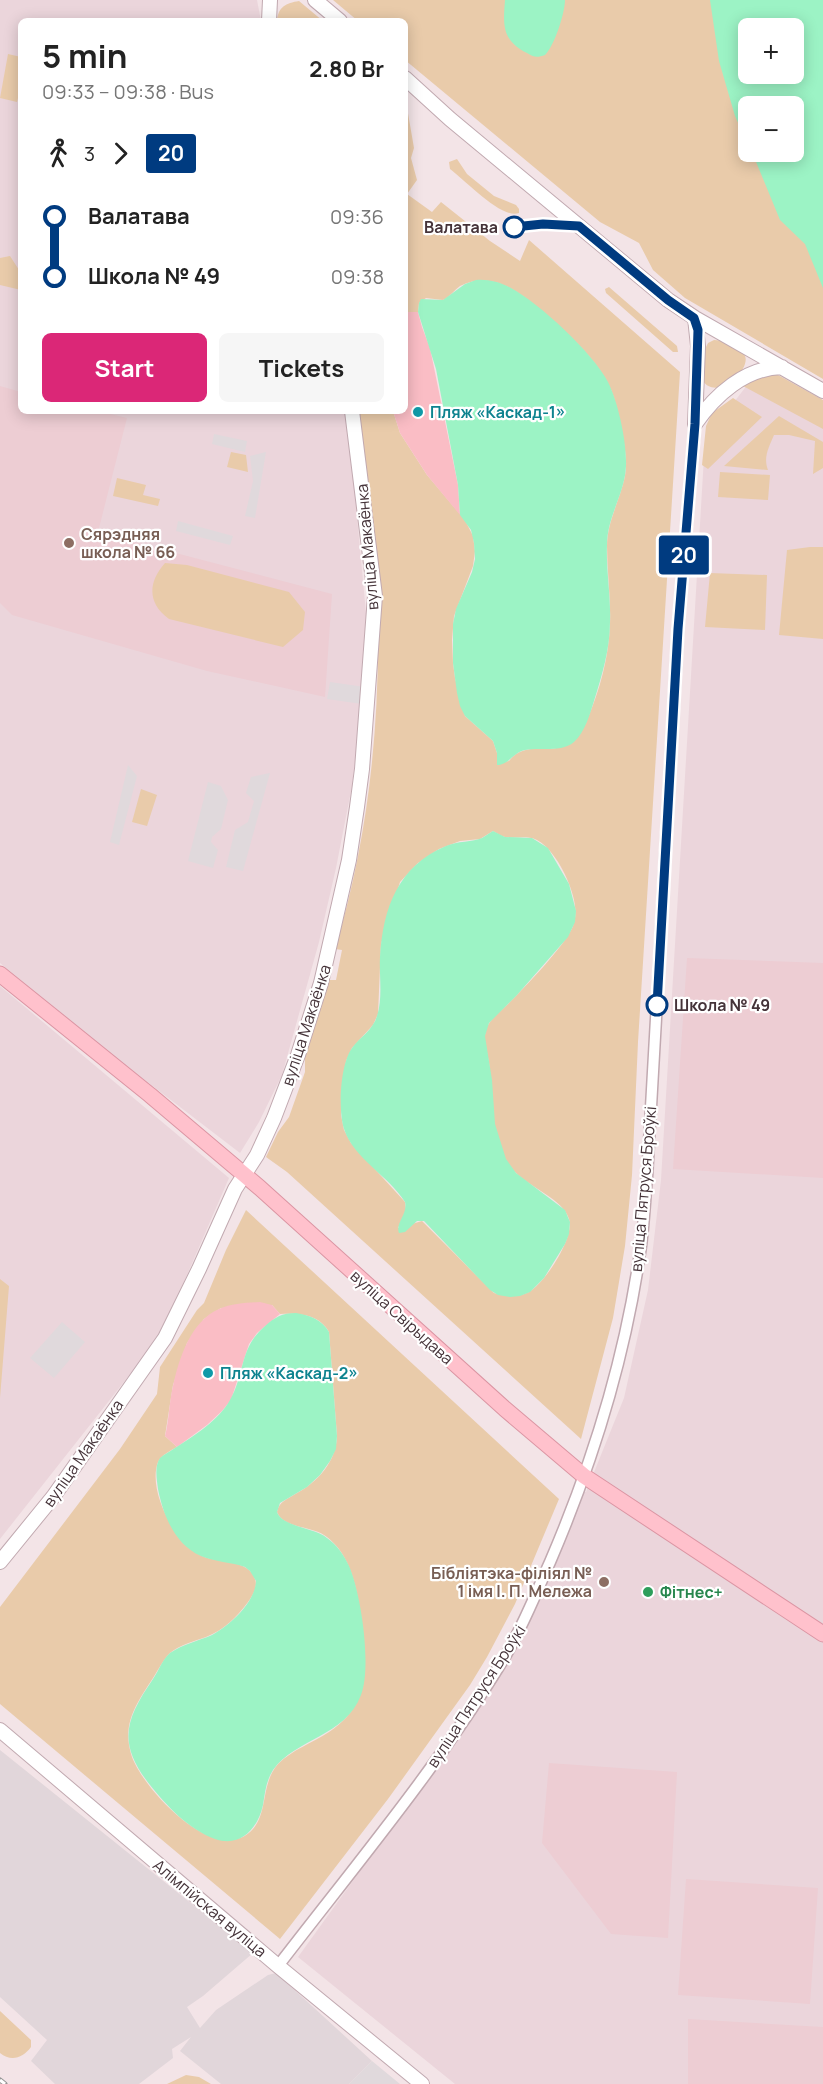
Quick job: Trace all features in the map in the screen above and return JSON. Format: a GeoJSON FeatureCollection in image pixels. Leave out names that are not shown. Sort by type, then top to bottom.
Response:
{"type":"FeatureCollection","features":[{"type":"Feature","properties":{"kind":"main road","name":"вуліца Свірыдава"},"geometry":{"type":"LineString","coordinates":[[0,974],[150,1095],[243,1174],[505,1409],[584,1476],[823,1634]]}},
{"type":"Feature","properties":{"kind":"street"},"geometry":{"type":"LineString","coordinates":[[269,18],[270,0]]}},
{"type":"Feature","properties":{"kind":"street"},"geometry":{"type":"LineString","coordinates":[[315,0],[336,18]]}},
{"type":"Feature","properties":{"kind":"street"},"geometry":{"type":"LineString","coordinates":[[408,81],[450,119],[668,300],[694,318],[823,391]]}},
{"type":"Feature","properties":{"kind":"street"},"geometry":{"type":"LineString","coordinates":[[694,318],[698,330],[695,424]]}},
{"type":"Feature","properties":{"kind":"street"},"geometry":{"type":"LineString","coordinates":[[698,346],[703,337],[721,332]]}},
{"type":"Feature","properties":{"kind":"street"},"geometry":{"type":"LineString","coordinates":[[741,380],[750,362],[746,346]]}},
{"type":"Feature","properties":{"kind":"street"},"geometry":{"type":"LineString","coordinates":[[695,424],[711,401],[741,380],[769,367],[782,367]]}},
{"type":"Feature","properties":{"kind":"street"},"geometry":{"type":"LineString","coordinates":[[696,379],[699,386],[705,390],[714,393],[723,392]]}},
{"type":"Feature","properties":{"kind":"street","name":"вуліца Макаёнка"},"geometry":{"type":"LineString","coordinates":[[0,1562],[53,1497],[165,1338],[243,1174],[257,1155],[274,1119],[318,994],[347,871],[357,807],[362,770],[375,596],[352,414]]}},
{"type":"Feature","properties":{"kind":"street","name":"вуліца Пятруся Броўкі"},"geometry":{"type":"LineString","coordinates":[[278,1966],[418,1785],[503,1659],[522,1625],[576,1502],[603,1418],[629,1313],[641,1245],[649,1145],[678,629],[695,424]]}},
{"type":"Feature","properties":{"kind":"street","name":"Алімпійская вуліца"},"geometry":{"type":"LineString","coordinates":[[0,1730],[278,1966],[422,2084]]}},
{"type":"Feature","properties":{"kind":"shaded area"},"geometry":{"type":"Polygon","coordinates":[[[0,0],[257,0],[260,18],[18,18],[18,414],[346,414],[349,431],[366,613],[359,727],[352,786],[319,942],[282,1075],[259,1122],[240,1153],[120,1061],[0,963],[0,0]]]}},
{"type":"Feature","properties":{"kind":"shaded area"},"geometry":{"type":"Polygon","coordinates":[[[333,0],[823,0],[823,379],[685,298],[653,270],[639,243],[600,222],[408,62],[408,18],[354,18],[333,0]]]}},
{"type":"Feature","properties":{"kind":"shaded area"},"geometry":{"type":"Polygon","coordinates":[[[505,0],[565,0],[558,29],[545,55],[537,57],[531,55],[513,43],[504,25],[505,0]]]}},
{"type":"Feature","properties":{"kind":"shaded area"},"geometry":{"type":"Polygon","coordinates":[[[710,0],[823,0],[823,288],[805,244],[780,220],[756,162],[804,162],[804,96],[738,96],[738,123],[719,61],[710,0]]]}},
{"type":"Feature","properties":{"kind":"shaded area"},"geometry":{"type":"Polygon","coordinates":[[[299,1],[319,18],[278,18],[283,6],[299,1]]]}},
{"type":"Feature","properties":{"kind":"shaded area"},"geometry":{"type":"Polygon","coordinates":[[[8,54],[18,56],[17,102],[0,98],[8,54]]]}},
{"type":"Feature","properties":{"kind":"shaded area"},"geometry":{"type":"Polygon","coordinates":[[[408,113],[414,148],[411,158],[417,180],[408,193],[408,113]]]}},
{"type":"Feature","properties":{"kind":"shaded area"},"geometry":{"type":"Polygon","coordinates":[[[457,159],[467,174],[494,196],[516,205],[519,213],[512,214],[503,211],[450,169],[449,162],[457,159]]]}},
{"type":"Feature","properties":{"kind":"shaded area"},"geometry":{"type":"Polygon","coordinates":[[[408,195],[432,212],[441,202],[490,241],[520,261],[529,240],[680,372],[638,1042],[632,1175],[625,1246],[613,1318],[581,1439],[287,1172],[266,1157],[278,1132],[289,1117],[305,1072],[305,1050],[329,980],[336,980],[342,950],[335,949],[352,884],[365,817],[373,750],[378,613],[367,477],[356,414],[394,414],[400,433],[427,475],[465,520],[473,536],[475,551],[473,566],[454,616],[453,663],[465,716],[493,741],[497,763],[509,761],[518,753],[527,750],[558,748],[569,744],[578,735],[596,697],[608,648],[610,614],[608,537],[611,520],[623,485],[626,464],[617,409],[606,380],[587,354],[564,331],[519,293],[508,287],[485,281],[473,282],[460,286],[443,300],[426,298],[419,303],[418,312],[408,312],[408,195]],[[493,831],[480,839],[460,841],[439,849],[418,863],[400,882],[381,944],[378,1014],[373,1025],[352,1048],[346,1061],[341,1115],[344,1130],[351,1143],[405,1202],[406,1210],[398,1228],[422,1221],[494,1293],[517,1295],[526,1294],[543,1279],[563,1248],[570,1227],[566,1212],[560,1205],[521,1178],[506,1161],[500,1148],[494,1120],[485,1043],[486,1031],[493,1018],[534,977],[564,941],[574,923],[575,907],[567,879],[558,862],[546,847],[537,840],[525,837],[505,837],[493,831]]]}},
{"type":"Feature","properties":{"kind":"shaded area"},"geometry":{"type":"Polygon","coordinates":[[[10,256],[18,268],[18,289],[0,285],[0,258],[10,256]]]}},
{"type":"Feature","properties":{"kind":"shaded area"},"geometry":{"type":"Polygon","coordinates":[[[476,280],[498,283],[523,295],[564,330],[590,357],[601,370],[612,390],[621,422],[626,456],[623,486],[608,535],[609,642],[603,672],[587,723],[578,738],[569,745],[557,749],[525,750],[499,765],[497,765],[497,753],[493,741],[465,716],[457,693],[453,663],[453,624],[456,609],[472,572],[475,559],[474,543],[471,530],[460,515],[458,485],[436,369],[418,312],[421,299],[443,300],[465,284],[476,280]]]}},
{"type":"Feature","properties":{"kind":"shaded area"},"geometry":{"type":"Polygon","coordinates":[[[609,287],[677,346],[678,352],[673,352],[606,293],[605,289],[609,287]]]}},
{"type":"Feature","properties":{"kind":"shaded area"},"geometry":{"type":"Polygon","coordinates":[[[714,340],[740,351],[746,360],[744,367],[732,381],[717,388],[703,381],[704,351],[708,343],[714,340]]]}},
{"type":"Feature","properties":{"kind":"shaded area"},"geometry":{"type":"Polygon","coordinates":[[[768,373],[778,375],[823,400],[823,429],[743,386],[758,375],[768,373]]]}},
{"type":"Feature","properties":{"kind":"shaded area"},"geometry":{"type":"Polygon","coordinates":[[[751,380],[823,401],[823,2084],[455,2084],[298,1957],[456,1738],[571,1527],[583,1491],[586,1492],[624,1398],[648,1290],[661,1180],[705,440],[751,380]]]}},
{"type":"Feature","properties":{"kind":"shaded area","name":"Сярэдняя школа № 66"},"geometry":{"type":"Polygon","coordinates":[[[0,386],[18,391],[18,414],[110,414],[127,418],[99,528],[103,534],[332,594],[325,697],[207,671],[12,615],[0,603],[0,386]]]}},
{"type":"Feature","properties":{"kind":"shaded area"},"geometry":{"type":"Polygon","coordinates":[[[733,398],[762,417],[708,469],[702,465],[706,426],[712,413],[733,398]]]}},
{"type":"Feature","properties":{"kind":"shaded area"},"geometry":{"type":"Polygon","coordinates":[[[779,416],[823,442],[823,468],[813,474],[815,441],[789,435],[774,435],[766,456],[768,470],[724,466],[779,416]]]}},
{"type":"Feature","properties":{"kind":"shaded area"},"geometry":{"type":"Polygon","coordinates":[[[214,434],[247,441],[245,452],[212,444],[214,434]]]}},
{"type":"Feature","properties":{"kind":"shaded area"},"geometry":{"type":"Polygon","coordinates":[[[231,452],[246,455],[248,472],[227,467],[231,452]]]}},
{"type":"Feature","properties":{"kind":"shaded area"},"geometry":{"type":"Polygon","coordinates":[[[266,452],[255,518],[245,516],[253,481],[250,456],[266,452]]]}},
{"type":"Feature","properties":{"kind":"shaded area"},"geometry":{"type":"Polygon","coordinates":[[[720,472],[770,475],[768,500],[718,497],[720,472]]]}},
{"type":"Feature","properties":{"kind":"shaded area"},"geometry":{"type":"Polygon","coordinates":[[[117,478],[146,485],[143,495],[160,499],[158,506],[113,496],[117,478]]]}},
{"type":"Feature","properties":{"kind":"shaded area"},"geometry":{"type":"Polygon","coordinates":[[[178,521],[233,536],[230,545],[176,531],[178,521]]]}},
{"type":"Feature","properties":{"kind":"shaded area"},"geometry":{"type":"Polygon","coordinates":[[[823,547],[823,639],[779,635],[787,550],[823,547]]]}},
{"type":"Feature","properties":{"kind":"shaded area"},"geometry":{"type":"Polygon","coordinates":[[[165,563],[187,565],[289,592],[305,612],[303,630],[283,647],[169,619],[157,606],[152,592],[155,578],[165,563]]]}},
{"type":"Feature","properties":{"kind":"shaded area"},"geometry":{"type":"Polygon","coordinates":[[[710,573],[767,575],[765,630],[705,627],[710,573]]]}},
{"type":"Feature","properties":{"kind":"shaded area"},"geometry":{"type":"Polygon","coordinates":[[[330,682],[365,687],[362,704],[327,699],[330,682]]]}},
{"type":"Feature","properties":{"kind":"shaded area"},"geometry":{"type":"Polygon","coordinates":[[[128,765],[137,776],[119,845],[110,842],[128,765]]]}},
{"type":"Feature","properties":{"kind":"shaded area"},"geometry":{"type":"Polygon","coordinates":[[[270,773],[243,871],[226,867],[235,830],[248,822],[254,801],[246,793],[251,777],[270,773]]]}},
{"type":"Feature","properties":{"kind":"shaded area"},"geometry":{"type":"Polygon","coordinates":[[[208,782],[221,786],[228,800],[221,829],[212,837],[211,842],[218,850],[213,868],[188,861],[208,782]]]}},
{"type":"Feature","properties":{"kind":"shaded area"},"geometry":{"type":"Polygon","coordinates":[[[141,789],[157,795],[147,826],[132,822],[141,789]]]}},
{"type":"Feature","properties":{"kind":"shaded area"},"geometry":{"type":"Polygon","coordinates":[[[493,831],[505,837],[532,838],[548,848],[569,884],[576,911],[575,922],[568,937],[489,1023],[485,1036],[492,1080],[495,1124],[506,1159],[516,1173],[565,1210],[570,1222],[565,1244],[544,1278],[530,1292],[510,1297],[498,1295],[490,1290],[424,1221],[417,1221],[405,1232],[399,1233],[405,1202],[349,1140],[344,1129],[341,1111],[341,1088],[348,1056],[355,1044],[373,1025],[379,1009],[382,939],[385,922],[396,891],[416,865],[430,855],[450,844],[482,838],[493,831]]]}},
{"type":"Feature","properties":{"kind":"shaded area"},"geometry":{"type":"Polygon","coordinates":[[[687,958],[823,963],[823,1178],[673,1169],[687,958]]]}},
{"type":"Feature","properties":{"kind":"shaded area"},"geometry":{"type":"Polygon","coordinates":[[[0,986],[229,1178],[161,1335],[0,1539],[0,986]]]}},
{"type":"Feature","properties":{"kind":"shaded area"},"geometry":{"type":"Polygon","coordinates":[[[246,1210],[559,1499],[515,1604],[470,1685],[388,1799],[280,1939],[0,1704],[0,1607],[120,1449],[157,1394],[160,1367],[197,1310],[204,1303],[246,1210]],[[272,1305],[221,1308],[204,1319],[187,1343],[173,1385],[165,1436],[177,1447],[159,1460],[156,1474],[160,1501],[166,1515],[174,1529],[192,1550],[208,1558],[246,1568],[252,1573],[256,1582],[255,1591],[250,1599],[230,1622],[219,1631],[178,1648],[167,1656],[136,1706],[129,1725],[128,1735],[132,1757],[151,1788],[184,1820],[202,1832],[221,1839],[238,1839],[253,1829],[261,1814],[269,1780],[278,1764],[342,1722],[352,1711],[358,1699],[364,1674],[364,1646],[358,1596],[348,1564],[336,1545],[324,1535],[291,1524],[280,1517],[277,1512],[282,1503],[312,1483],[325,1469],[333,1454],[337,1436],[329,1332],[320,1321],[314,1318],[280,1314],[272,1305]]]}},
{"type":"Feature","properties":{"kind":"shaded area"},"geometry":{"type":"Polygon","coordinates":[[[0,1279],[9,1286],[0,1398],[0,1279]]]}},
{"type":"Feature","properties":{"kind":"shaded area"},"geometry":{"type":"Polygon","coordinates":[[[296,1313],[315,1319],[329,1332],[336,1449],[320,1475],[307,1487],[280,1503],[277,1512],[285,1521],[327,1538],[337,1547],[347,1562],[357,1594],[364,1630],[364,1683],[354,1709],[344,1720],[294,1751],[273,1770],[267,1783],[261,1813],[247,1834],[233,1841],[224,1841],[205,1835],[187,1823],[150,1785],[133,1756],[129,1744],[129,1732],[136,1707],[167,1656],[180,1647],[212,1635],[226,1625],[246,1605],[255,1589],[256,1581],[245,1567],[206,1558],[184,1545],[177,1537],[163,1509],[156,1469],[160,1458],[206,1427],[225,1407],[235,1390],[246,1353],[256,1335],[275,1318],[296,1313]]]}},
{"type":"Feature","properties":{"kind":"shaded area"},"geometry":{"type":"Polygon","coordinates":[[[62,1322],[85,1342],[54,1378],[30,1358],[62,1322]]]}},
{"type":"Feature","properties":{"kind":"shaded area"},"geometry":{"type":"Polygon","coordinates":[[[0,1750],[253,1953],[187,2007],[200,2028],[216,2010],[268,1975],[276,1973],[372,2061],[349,2084],[221,2084],[180,2051],[191,2037],[172,2049],[173,2058],[139,2084],[55,2084],[31,2061],[47,2040],[0,1997],[0,1750]]]}},
{"type":"Feature","properties":{"kind":"shaded area"},"geometry":{"type":"Polygon","coordinates":[[[549,1763],[677,1772],[668,1938],[611,1934],[542,1843],[549,1763]]]}},
{"type":"Feature","properties":{"kind":"shaded area"},"geometry":{"type":"Polygon","coordinates":[[[686,1879],[818,1888],[810,2004],[678,1995],[686,1879]]]}},
{"type":"Feature","properties":{"kind":"shaded area"},"geometry":{"type":"Polygon","coordinates":[[[0,2011],[31,2040],[31,2047],[17,2058],[0,2053],[0,2011]]]}},
{"type":"Feature","properties":{"kind":"shaded area"},"geometry":{"type":"Polygon","coordinates":[[[688,2019],[823,2027],[823,2084],[688,2084],[688,2019]]]}},
{"type":"Feature","properties":{"kind":"shaded area"},"geometry":{"type":"Polygon","coordinates":[[[372,2061],[400,2084],[349,2084],[372,2061]]]}},
{"type":"Feature","properties":{"kind":"shaded area"},"geometry":{"type":"Polygon","coordinates":[[[186,2075],[199,2077],[211,2084],[167,2084],[186,2075]]]}},
{"type":"Feature","properties":{"kind":"sand","name":"Пляж «Каскад-1»"},"geometry":{"type":"Polygon","coordinates":[[[408,312],[418,312],[430,348],[458,485],[460,515],[427,475],[400,433],[394,414],[408,414],[408,312]]]}},
{"type":"Feature","properties":{"kind":"sand","name":"Пляж «Каскад-2»"},"geometry":{"type":"Polygon","coordinates":[[[260,1302],[272,1305],[280,1314],[257,1333],[249,1344],[231,1400],[207,1425],[177,1447],[165,1436],[176,1375],[183,1352],[194,1331],[201,1322],[219,1309],[234,1304],[260,1302]]]}},
{"type":"Feature","properties":{"kind":"railway"},"geometry":{"type":"LineString","coordinates":[[0,2080],[5,2084]]}},
{"type":"Feature","properties":{"kind":"bus line","name":"20"},"geometry":{"type":"LineString","coordinates":[[514,227],[543,224],[579,226],[668,300],[694,318],[698,330],[695,424],[678,629],[657,1005]]}},
{"type":"Feature","properties":{"kind":"place","name":"Валатава"},"geometry":{"type":"Point","coordinates":[514,227]}},
{"type":"Feature","properties":{"kind":"place","name":"Пляж «Каскад-1»"},"geometry":{"type":"Point","coordinates":[418,412]}},
{"type":"Feature","properties":{"kind":"place","name":"Сярэдняя школа № 66"},"geometry":{"type":"Point","coordinates":[69,543]}},
{"type":"Feature","properties":{"kind":"place","name":"Школа № 49"},"geometry":{"type":"Point","coordinates":[657,1005]}},
{"type":"Feature","properties":{"kind":"place","name":"Пляж «Каскад-2»"},"geometry":{"type":"Point","coordinates":[208,1373]}},
{"type":"Feature","properties":{"kind":"place","name":"Бібліятэка-філіял № 1 імя І. П. Мележа"},"geometry":{"type":"Point","coordinates":[604,1582]}},
{"type":"Feature","properties":{"kind":"place","name":"Фітнес+"},"geometry":{"type":"Point","coordinates":[648,1592]}}]}
